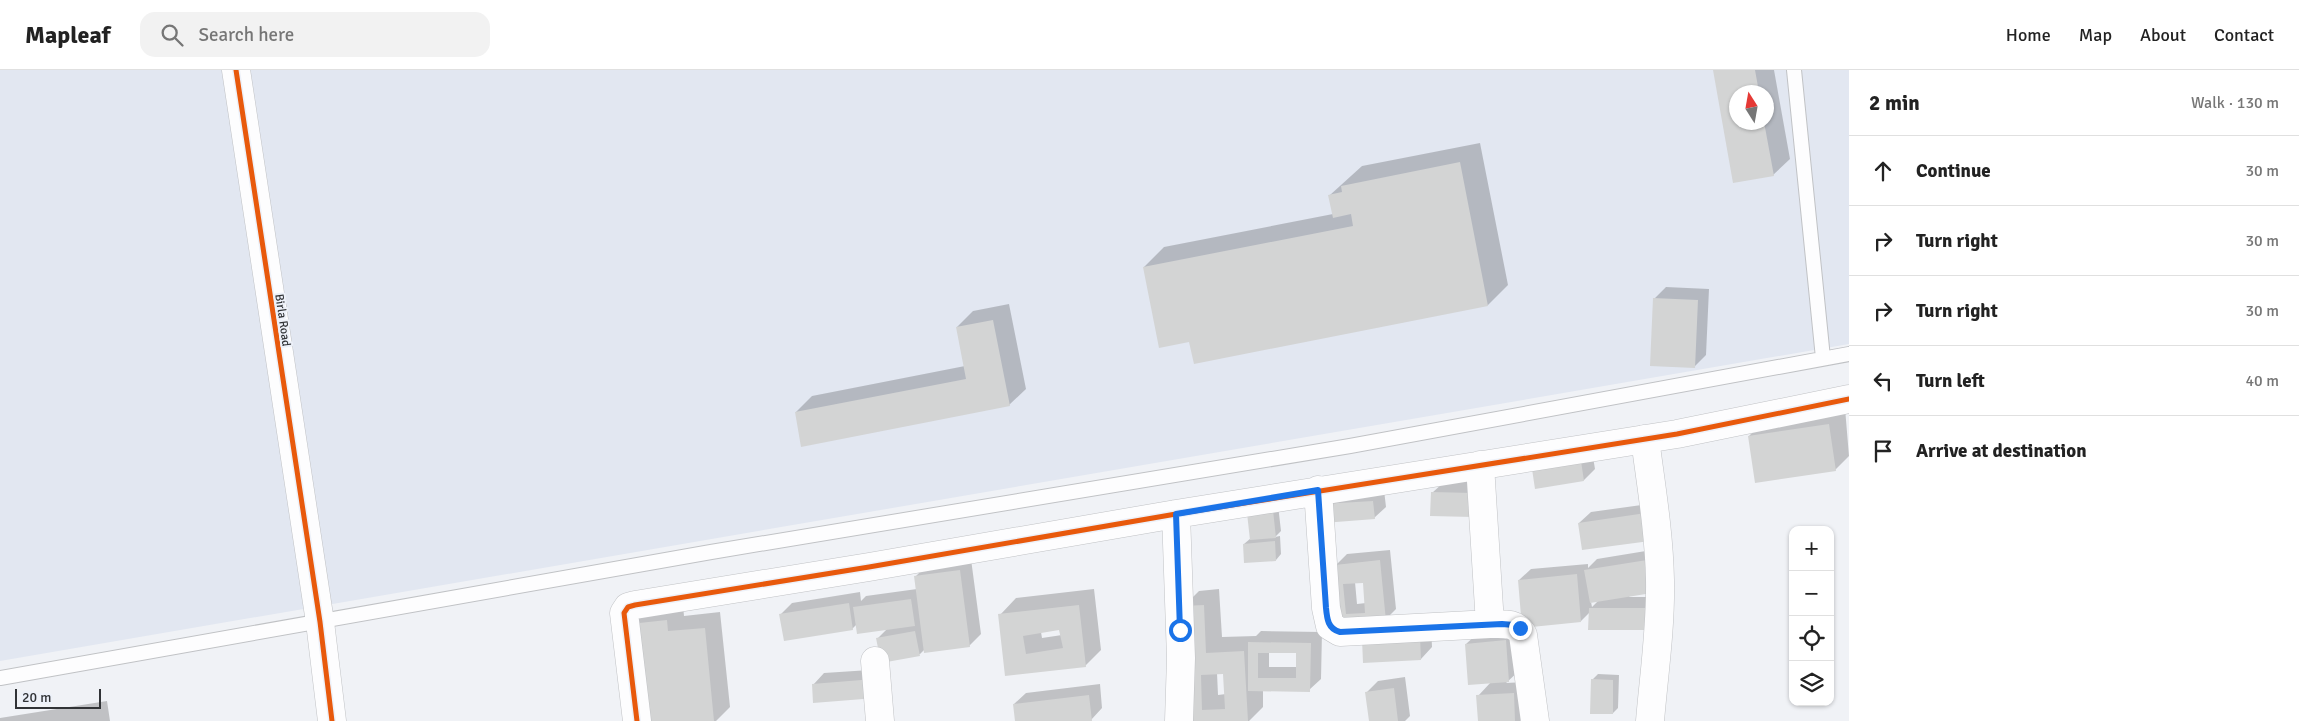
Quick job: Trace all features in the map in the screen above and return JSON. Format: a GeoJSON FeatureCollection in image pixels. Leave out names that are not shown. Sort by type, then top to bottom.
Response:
{"type":"FeatureCollection","features":[{"type":"Feature","properties":{"kind":"street","name":"Birla Road"},"geometry":{"type":"LineString","coordinates":[[236,70],[320,622],[332,721]]}},
{"type":"Feature","properties":{"kind":"street"},"geometry":{"type":"LineString","coordinates":[[637,721],[624,613],[628,607],[1318,490],[1645,438],[1849,400]]}},
{"type":"Feature","properties":{"kind":"street"},"geometry":{"type":"LineString","coordinates":[[1645,438],[1658,546],[1660,580],[1660,610],[1650,721]]}},
{"type":"Feature","properties":{"kind":"street"},"geometry":{"type":"LineString","coordinates":[[1480,465],[1490,624]]}},
{"type":"Feature","properties":{"kind":"street"},"geometry":{"type":"LineString","coordinates":[[1318,490],[1326,608],[1330,626],[1340,632],[1490,624],[1514,625],[1520,628],[1523,635],[1535,721]]}},
{"type":"Feature","properties":{"kind":"street"},"geometry":{"type":"LineString","coordinates":[[1176,514],[1181,658],[1179,721]]}},
{"type":"Feature","properties":{"kind":"street"},"geometry":{"type":"LineString","coordinates":[[875,661],[880,721]]}},
{"type":"Feature","properties":{"kind":"lane"},"geometry":{"type":"LineString","coordinates":[[1794,70],[1823,358]]}},
{"type":"Feature","properties":{"kind":"lane"},"geometry":{"type":"LineString","coordinates":[[0,678],[711,552],[1350,446],[1849,354]]}},
{"type":"Feature","properties":{"kind":"shaded area"},"geometry":{"type":"Polygon","coordinates":[[[0,70],[1849,70],[1849,344],[0,661],[0,70]]]}},
{"type":"Feature","properties":{"kind":"building"},"geometry":{"type":"Polygon","coordinates":[[[1713,70],[1755,70],[1758,85],[1729,85],[1729,130],[1765,130],[1774,176],[1733,183],[1713,70]]]}},
{"type":"Feature","properties":{"kind":"building"},"geometry":{"type":"Polygon","coordinates":[[[1460,162],[1488,306],[1194,364],[1189,342],[1159,348],[1143,267],[1353,226],[1351,214],[1333,218],[1328,195],[1342,192],[1341,186],[1460,162]]]}},
{"type":"Feature","properties":{"kind":"building"},"geometry":{"type":"Polygon","coordinates":[[[1653,298],[1698,300],[1695,368],[1650,366],[1653,298]]]}},
{"type":"Feature","properties":{"kind":"building"},"geometry":{"type":"Polygon","coordinates":[[[993,320],[1010,406],[801,447],[795,412],[966,379],[956,327],[993,320]]]}},
{"type":"Feature","properties":{"kind":"building"},"geometry":{"type":"Polygon","coordinates":[[[1829,424],[1836,471],[1755,483],[1748,436],[1829,424]]]}},
{"type":"Feature","properties":{"kind":"building"},"geometry":{"type":"Polygon","coordinates":[[[1581,461],[1584,481],[1535,489],[1532,469],[1581,461]]]}},
{"type":"Feature","properties":{"kind":"building"},"geometry":{"type":"Polygon","coordinates":[[[1431,492],[1473,493],[1473,517],[1430,516],[1431,492]]]}},
{"type":"Feature","properties":{"kind":"building"},"geometry":{"type":"Polygon","coordinates":[[[1373,501],[1375,519],[1323,523],[1322,504],[1373,501]]]}},
{"type":"Feature","properties":{"kind":"building"},"geometry":{"type":"Polygon","coordinates":[[[1273,510],[1276,538],[1250,540],[1247,513],[1273,510]]]}},
{"type":"Feature","properties":{"kind":"building"},"geometry":{"type":"Polygon","coordinates":[[[1646,513],[1650,541],[1582,550],[1578,523],[1646,513]]]}},
{"type":"Feature","properties":{"kind":"building"},"geometry":{"type":"Polygon","coordinates":[[[1275,541],[1276,561],[1244,563],[1243,544],[1275,541]]]}},
{"type":"Feature","properties":{"kind":"building"},"geometry":{"type":"Polygon","coordinates":[[[1380,560],[1386,621],[1340,626],[1335,565],[1380,560]],[[1363,583],[1343,584],[1346,614],[1365,613],[1363,583]]]}},
{"type":"Feature","properties":{"kind":"building"},"geometry":{"type":"Polygon","coordinates":[[[1647,560],[1652,593],[1590,603],[1584,570],[1647,560]]]}},
{"type":"Feature","properties":{"kind":"building"},"geometry":{"type":"Polygon","coordinates":[[[960,570],[970,647],[924,653],[914,576],[960,570]]]}},
{"type":"Feature","properties":{"kind":"building"},"geometry":{"type":"Polygon","coordinates":[[[1577,574],[1581,622],[1522,628],[1518,580],[1577,574]]]}},
{"type":"Feature","properties":{"kind":"building"},"geometry":{"type":"Polygon","coordinates":[[[911,599],[915,626],[857,634],[853,607],[911,599]]]}},
{"type":"Feature","properties":{"kind":"building"},"geometry":{"type":"Polygon","coordinates":[[[849,603],[853,630],[784,641],[779,614],[849,603]]]}},
{"type":"Feature","properties":{"kind":"building"},"geometry":{"type":"Polygon","coordinates":[[[1079,605],[1086,667],[1005,676],[998,614],[1079,605]],[[1059,630],[1023,636],[1026,654],[1063,648],[1059,630]]]}},
{"type":"Feature","properties":{"kind":"building"},"geometry":{"type":"Polygon","coordinates":[[[1204,605],[1206,653],[1244,651],[1248,721],[1187,721],[1182,606],[1204,605]],[[1223,674],[1201,675],[1202,710],[1225,709],[1223,674]]]}},
{"type":"Feature","properties":{"kind":"building"},"geometry":{"type":"Polygon","coordinates":[[[1589,608],[1655,608],[1655,630],[1588,630],[1589,608]]]}},
{"type":"Feature","properties":{"kind":"building"},"geometry":{"type":"Polygon","coordinates":[[[667,620],[668,631],[705,628],[714,721],[639,721],[630,624],[667,620]]]}},
{"type":"Feature","properties":{"kind":"building"},"geometry":{"type":"Polygon","coordinates":[[[915,631],[920,656],[881,663],[876,638],[915,631]]]}},
{"type":"Feature","properties":{"kind":"building"},"geometry":{"type":"Polygon","coordinates":[[[1420,636],[1421,660],[1363,663],[1362,639],[1420,636]]]}},
{"type":"Feature","properties":{"kind":"building"},"geometry":{"type":"Polygon","coordinates":[[[1506,640],[1509,682],[1468,685],[1465,644],[1506,640]]]}},
{"type":"Feature","properties":{"kind":"building"},"geometry":{"type":"Polygon","coordinates":[[[1248,642],[1311,643],[1310,692],[1248,691],[1248,642]],[[1258,653],[1258,678],[1296,678],[1296,653],[1258,653]]]}},
{"type":"Feature","properties":{"kind":"building"},"geometry":{"type":"Polygon","coordinates":[[[874,679],[876,698],[813,703],[812,684],[874,679]]]}},
{"type":"Feature","properties":{"kind":"building"},"geometry":{"type":"Polygon","coordinates":[[[1591,679],[1613,680],[1613,714],[1590,714],[1591,679]]]}},
{"type":"Feature","properties":{"kind":"building"},"geometry":{"type":"Polygon","coordinates":[[[1394,688],[1398,721],[1369,721],[1365,692],[1394,688]]]}},
{"type":"Feature","properties":{"kind":"building"},"geometry":{"type":"Polygon","coordinates":[[[1514,693],[1515,721],[1478,721],[1476,695],[1514,693]]]}},
{"type":"Feature","properties":{"kind":"building"},"geometry":{"type":"Polygon","coordinates":[[[1089,695],[1092,721],[1015,721],[1013,704],[1089,695]]]}},
{"type":"Feature","properties":{"kind":"cycle path"},"geometry":{"type":"LineString","coordinates":[[236,70],[320,622],[332,721]]}},
{"type":"Feature","properties":{"kind":"cycle path"},"geometry":{"type":"LineString","coordinates":[[637,721],[624,613],[628,607],[635,605],[1176,514],[1677,434],[1849,399]]}},
{"type":"Feature","properties":{"kind":"route"},"geometry":{"type":"LineString","coordinates":[[1180,630],[1176,514],[1318,490],[1327,618],[1334,630],[1340,632],[1502,624],[1514,625],[1520,628]]}}]}
